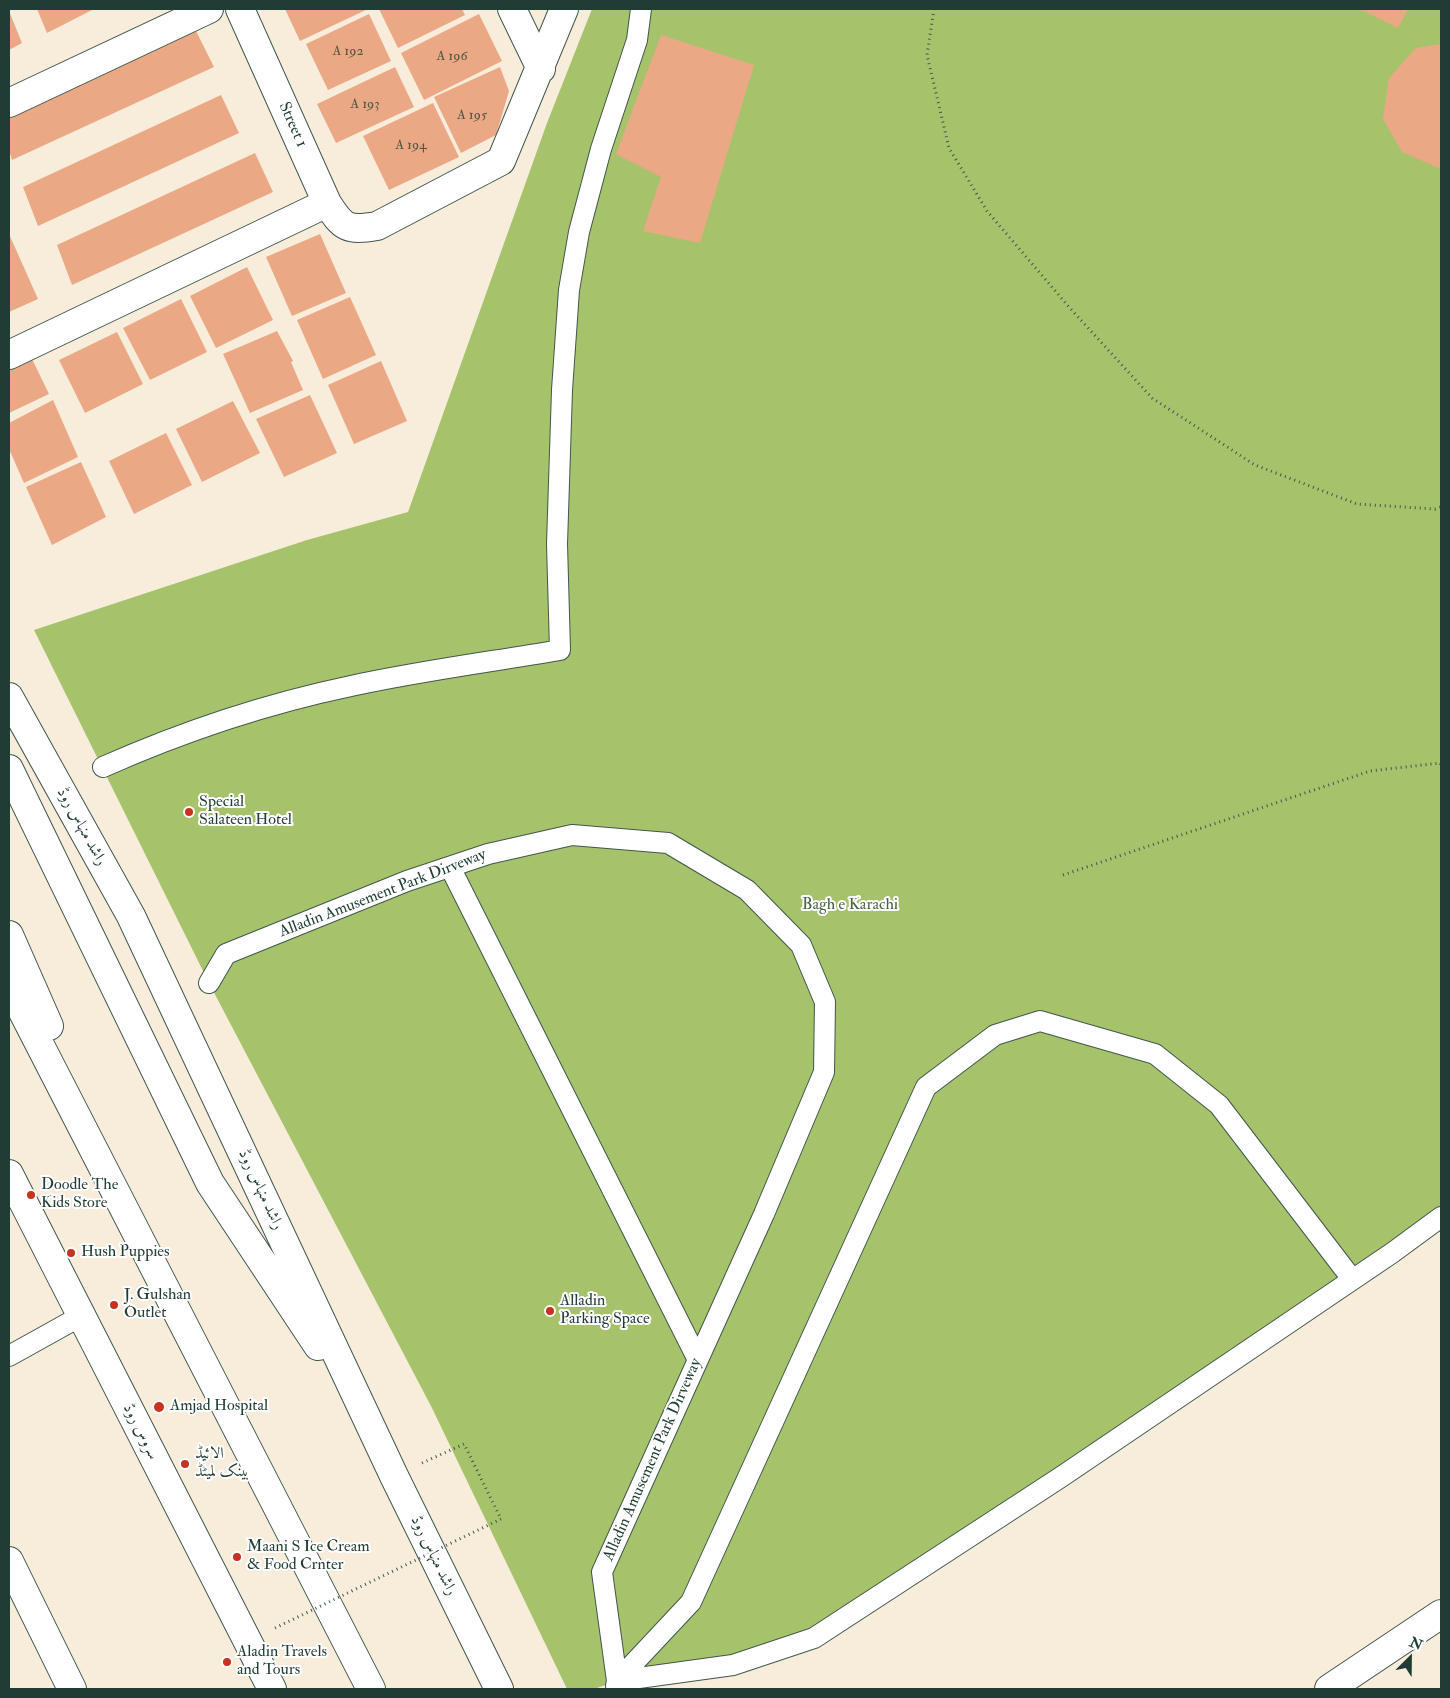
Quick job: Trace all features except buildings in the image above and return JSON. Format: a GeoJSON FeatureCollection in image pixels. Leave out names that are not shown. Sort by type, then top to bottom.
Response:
{"type":"FeatureCollection","features":[{"type":"Feature","properties":{"kind":"main road"},"geometry":{"type":"LineString","coordinates":[[9,103],[209,9]]}},
{"type":"Feature","properties":{"kind":"main road","name":"Street 1"},"geometry":{"type":"LineString","coordinates":[[240,9],[327,203],[339,222],[357,229],[377,226],[502,161],[541,69]]}},
{"type":"Feature","properties":{"kind":"main road"},"geometry":{"type":"LineString","coordinates":[[512,9],[541,69]]}},
{"type":"Feature","properties":{"kind":"main road"},"geometry":{"type":"LineString","coordinates":[[541,69],[564,9]]}},
{"type":"Feature","properties":{"kind":"main road"},"geometry":{"type":"LineString","coordinates":[[9,356],[327,203]]}},
{"type":"Feature","properties":{"kind":"main road","name":"راشد منہاس روڈ"},"geometry":{"type":"LineString","coordinates":[[9,697],[131,916],[394,1476],[499,1689]]}},
{"type":"Feature","properties":{"kind":"main road"},"geometry":{"type":"LineString","coordinates":[[9,769],[210,1183],[372,1426]]}},
{"type":"Feature","properties":{"kind":"main road"},"geometry":{"type":"LineString","coordinates":[[9,935],[166,1293]]}},
{"type":"Feature","properties":{"kind":"main road"},"geometry":{"type":"LineString","coordinates":[[9,985],[371,1689]]}},
{"type":"Feature","properties":{"kind":"main road","name":"سروس روڈ"},"geometry":{"type":"LineString","coordinates":[[9,1174],[272,1689]]}},
{"type":"Feature","properties":{"kind":"main road"},"geometry":{"type":"LineString","coordinates":[[9,1561],[72,1689]]}},
{"type":"Feature","properties":{"kind":"main road"},"geometry":{"type":"LineString","coordinates":[[1329,1689],[1441,1614]]}},
{"type":"Feature","properties":{"kind":"lane"},"geometry":{"type":"LineString","coordinates":[[103,767],[160,742],[254,710],[351,686],[560,650],[556,544],[562,390],[569,290],[579,232],[601,150],[637,40],[641,9]]}},
{"type":"Feature","properties":{"kind":"lane","name":"Alladin Amusement Park Dirveway"},"geometry":{"type":"LineString","coordinates":[[209,983],[226,954],[407,882],[450,867],[488,854],[572,835],[668,843],[747,890],[801,945],[825,1002],[824,1072],[764,1214],[602,1572],[616,1685]]}},
{"type":"Feature","properties":{"kind":"lane"},"geometry":{"type":"LineString","coordinates":[[450,867],[698,1360]]}},
{"type":"Feature","properties":{"kind":"lane"},"geometry":{"type":"LineString","coordinates":[[616,1685],[691,1602],[926,1087],[995,1035],[1040,1021],[1155,1054],[1219,1105],[1352,1279]]}},
{"type":"Feature","properties":{"kind":"lane"},"geometry":{"type":"LineString","coordinates":[[616,1685],[732,1665],[814,1638],[1061,1477],[1441,1217]]}},
{"type":"Feature","properties":{"kind":"lane"},"geometry":{"type":"LineString","coordinates":[[9,1356],[81,1316]]}},
{"type":"Feature","properties":{"kind":"path"},"geometry":{"type":"LineString","coordinates":[[934,9],[927,55],[948,148],[987,212],[1069,307],[1152,398],[1255,465],[1357,504],[1435,509],[1441,507]]}},
{"type":"Feature","properties":{"kind":"path"},"geometry":{"type":"LineString","coordinates":[[1063,875],[1370,771],[1440,763],[1441,765]]}},
{"type":"Feature","properties":{"kind":"path"},"geometry":{"type":"LineString","coordinates":[[275,1628],[501,1519],[464,1444],[394,1476]]}},
{"type":"Feature","properties":{"kind":"green space","name":"Bagh e Karachi"},"geometry":{"type":"Polygon","coordinates":[[[592,9],[1441,9],[1441,1217],[814,1638],[617,1681],[594,1689],[567,1689],[432,1408],[209,983],[34,630],[307,540],[408,512],[547,123],[592,9]]]}},
{"type":"Feature","properties":{"kind":"place","name":"Special Salateen Hotel"},"geometry":{"type":"Point","coordinates":[189,812]}},
{"type":"Feature","properties":{"kind":"place","name":"Doodle The Kids Store"},"geometry":{"type":"Point","coordinates":[31,1195]}},
{"type":"Feature","properties":{"kind":"place","name":"Hush Puppies"},"geometry":{"type":"Point","coordinates":[71,1253]}},
{"type":"Feature","properties":{"kind":"place","name":"J. Gulshan Outlet"},"geometry":{"type":"Point","coordinates":[114,1305]}},
{"type":"Feature","properties":{"kind":"place","name":"Alladin Parking Space"},"geometry":{"type":"Point","coordinates":[550,1311]}},
{"type":"Feature","properties":{"kind":"place","name":"Amjad Hospital"},"geometry":{"type":"Point","coordinates":[159,1407]}},
{"type":"Feature","properties":{"kind":"place","name":"الائیڈ بینک لمیٹڈ"},"geometry":{"type":"Point","coordinates":[185,1464]}},
{"type":"Feature","properties":{"kind":"place","name":"Maani S Ice Cream & Food Crnter"},"geometry":{"type":"Point","coordinates":[237,1557]}},
{"type":"Feature","properties":{"kind":"place","name":"Aladin Travels and Tours"},"geometry":{"type":"Point","coordinates":[227,1662]}}]}
